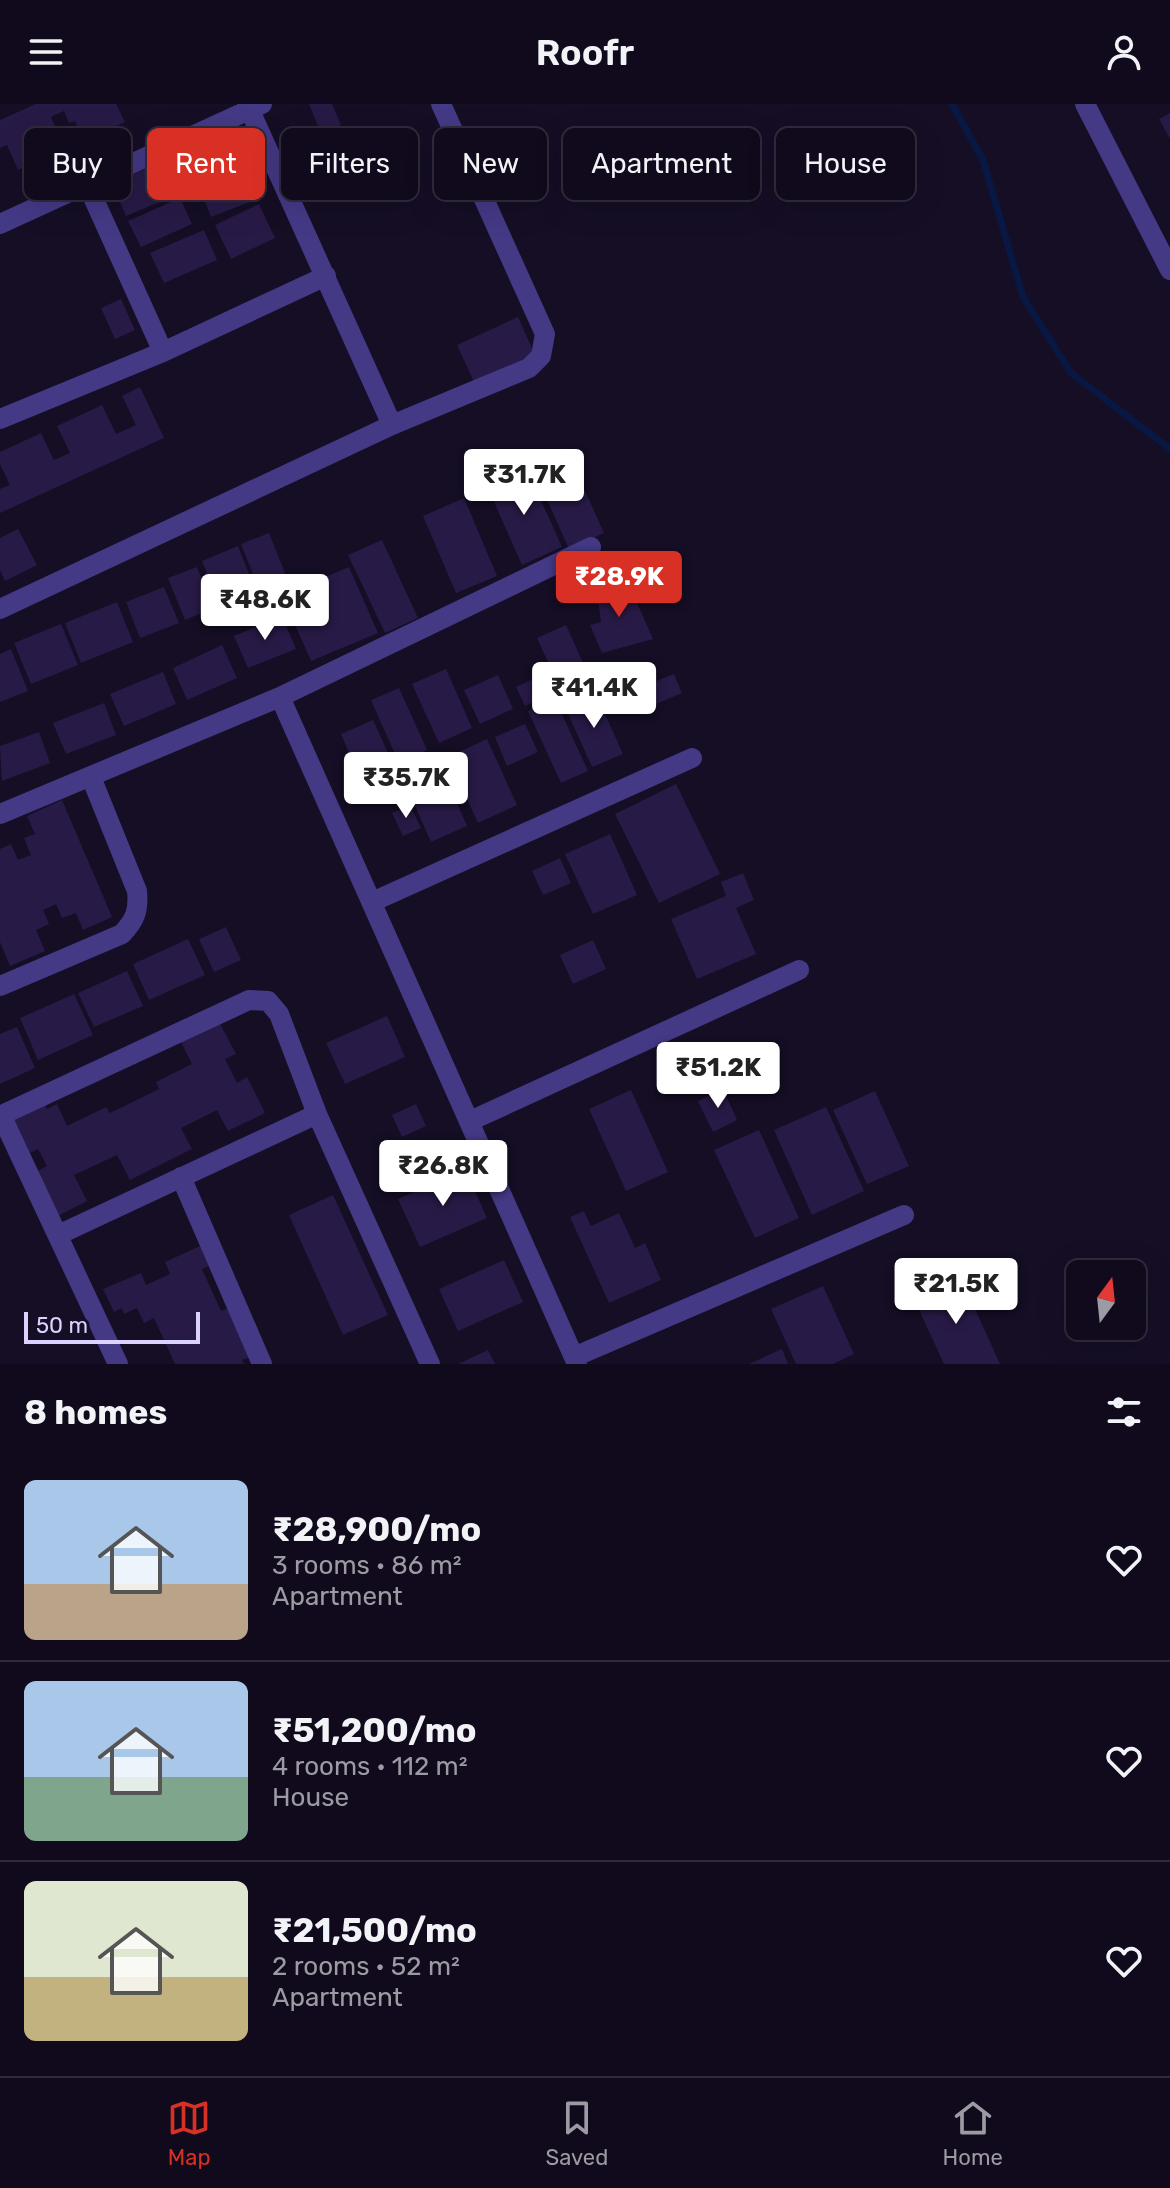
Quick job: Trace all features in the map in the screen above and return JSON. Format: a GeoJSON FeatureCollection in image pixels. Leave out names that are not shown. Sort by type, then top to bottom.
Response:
{"type":"FeatureCollection","features":[{"type":"Feature","properties":{"kind":"street"},"geometry":{"type":"LineString","coordinates":[[0,609],[392,425],[529,368],[541,356],[545,334],[441,104]]}},
{"type":"Feature","properties":{"kind":"street"},"geometry":{"type":"LineString","coordinates":[[1085,104],[1170,270]]}},
{"type":"Feature","properties":{"kind":"street"},"geometry":{"type":"LineString","coordinates":[[131,163],[253,106],[392,425]]}},
{"type":"Feature","properties":{"kind":"street"},"geometry":{"type":"LineString","coordinates":[[0,224],[52,200]]}},
{"type":"Feature","properties":{"kind":"street"},"geometry":{"type":"LineString","coordinates":[[94,200],[163,352]]}},
{"type":"Feature","properties":{"kind":"street"},"geometry":{"type":"LineString","coordinates":[[0,419],[163,352],[326,276]]}},
{"type":"Feature","properties":{"kind":"street"},"geometry":{"type":"LineString","coordinates":[[0,814],[280,697],[591,547]]}},
{"type":"Feature","properties":{"kind":"street"},"geometry":{"type":"LineString","coordinates":[[280,697],[576,1360],[904,1215]]}},
{"type":"Feature","properties":{"kind":"street"},"geometry":{"type":"LineString","coordinates":[[372,902],[692,758]]}},
{"type":"Feature","properties":{"kind":"street"},"geometry":{"type":"LineString","coordinates":[[0,986],[122,934],[134,922],[139,908],[137,891],[91,777]]}},
{"type":"Feature","properties":{"kind":"street"},"geometry":{"type":"LineString","coordinates":[[470,1121],[799,970]]}},
{"type":"Feature","properties":{"kind":"street"},"geometry":{"type":"LineString","coordinates":[[118,1364],[4,1121],[6,1113],[249,1000],[268,1001],[279,1014],[317,1114],[430,1364]]}},
{"type":"Feature","properties":{"kind":"street"},"geometry":{"type":"LineString","coordinates":[[58,1235],[317,1114]]}},
{"type":"Feature","properties":{"kind":"street"},"geometry":{"type":"LineString","coordinates":[[181,1177],[262,1364]]}},
{"type":"Feature","properties":{"kind":"building"},"geometry":{"type":"Polygon","coordinates":[[[36,104],[116,104],[125,122],[112,128],[78,128],[75,121],[69,123],[64,111],[51,117],[56,128],[24,128],[24,167],[18,170],[7,145],[0,148],[0,120],[36,104]]]}},
{"type":"Feature","properties":{"kind":"building"},"geometry":{"type":"Polygon","coordinates":[[[309,104],[332,104],[341,125],[319,128],[309,104]]]}},
{"type":"Feature","properties":{"kind":"building"},"geometry":{"type":"Polygon","coordinates":[[[1170,113],[1170,139],[1159,119],[1170,113]]]}},
{"type":"Feature","properties":{"kind":"building"},"geometry":{"type":"Polygon","coordinates":[[[147,168],[147,200],[165,200],[126,216],[119,200],[131,200],[131,175],[147,168]]]}},
{"type":"Feature","properties":{"kind":"building"},"geometry":{"type":"Polygon","coordinates":[[[181,200],[192,224],[141,247],[128,221],[181,200]]]}},
{"type":"Feature","properties":{"kind":"building"},"geometry":{"type":"Polygon","coordinates":[[[205,200],[252,201],[211,217],[205,200]]]}},
{"type":"Feature","properties":{"kind":"building"},"geometry":{"type":"Polygon","coordinates":[[[259,204],[275,238],[231,259],[215,225],[259,204]]]}},
{"type":"Feature","properties":{"kind":"building"},"geometry":{"type":"Polygon","coordinates":[[[204,230],[217,260],[164,283],[150,253],[204,230]]]}},
{"type":"Feature","properties":{"kind":"building"},"geometry":{"type":"Polygon","coordinates":[[[121,299],[135,330],[115,339],[101,308],[121,299]]]}},
{"type":"Feature","properties":{"kind":"building"},"geometry":{"type":"Polygon","coordinates":[[[518,317],[535,355],[474,382],[457,345],[518,317]]]}},
{"type":"Feature","properties":{"kind":"building"},"geometry":{"type":"Polygon","coordinates":[[[140,387],[164,438],[0,513],[0,489],[10,485],[0,464],[0,452],[41,433],[54,460],[70,453],[57,426],[102,405],[116,434],[136,425],[122,396],[140,387]]]}},
{"type":"Feature","properties":{"kind":"building"},"geometry":{"type":"Polygon","coordinates":[[[566,448],[604,533],[569,549],[531,464],[566,448]]]}},
{"type":"Feature","properties":{"kind":"building"},"geometry":{"type":"Polygon","coordinates":[[[527,469],[562,547],[522,565],[487,486],[527,469]]]}},
{"type":"Feature","properties":{"kind":"building"},"geometry":{"type":"Polygon","coordinates":[[[464,498],[497,576],[456,593],[423,516],[464,498]]]}},
{"type":"Feature","properties":{"kind":"building"},"geometry":{"type":"Polygon","coordinates":[[[18,529],[37,565],[5,581],[0,570],[0,538],[18,529]]]}},
{"type":"Feature","properties":{"kind":"building"},"geometry":{"type":"Polygon","coordinates":[[[269,533],[285,573],[257,584],[241,544],[269,533]]]}},
{"type":"Feature","properties":{"kind":"building"},"geometry":{"type":"Polygon","coordinates":[[[382,540],[418,618],[385,633],[348,555],[382,540]]]}},
{"type":"Feature","properties":{"kind":"building"},"geometry":{"type":"Polygon","coordinates":[[[238,546],[254,587],[218,602],[202,561],[238,546]]]}},
{"type":"Feature","properties":{"kind":"building"},"geometry":{"type":"Polygon","coordinates":[[[197,567],[214,608],[185,620],[168,578],[197,567]]]}},
{"type":"Feature","properties":{"kind":"building"},"geometry":{"type":"Polygon","coordinates":[[[349,567],[378,633],[311,661],[282,595],[349,567]]]}},
{"type":"Feature","properties":{"kind":"building"},"geometry":{"type":"Polygon","coordinates":[[[626,578],[653,639],[602,653],[590,625],[601,622],[597,591],[626,578]]]}},
{"type":"Feature","properties":{"kind":"building"},"geometry":{"type":"Polygon","coordinates":[[[164,587],[179,623],[140,638],[126,602],[164,587]]]}},
{"type":"Feature","properties":{"kind":"building"},"geometry":{"type":"Polygon","coordinates":[[[117,602],[133,642],[81,663],[65,623],[117,602]]]}},
{"type":"Feature","properties":{"kind":"building"},"geometry":{"type":"Polygon","coordinates":[[[282,616],[296,649],[248,668],[234,636],[282,616]]]}},
{"type":"Feature","properties":{"kind":"building"},"geometry":{"type":"Polygon","coordinates":[[[61,624],[78,665],[31,684],[14,643],[61,624]]]}},
{"type":"Feature","properties":{"kind":"building"},"geometry":{"type":"Polygon","coordinates":[[[566,625],[591,681],[562,693],[537,638],[566,625]]]}},
{"type":"Feature","properties":{"kind":"building"},"geometry":{"type":"Polygon","coordinates":[[[222,645],[237,678],[187,700],[173,668],[222,645]]]}},
{"type":"Feature","properties":{"kind":"building"},"geometry":{"type":"Polygon","coordinates":[[[11,649],[28,691],[0,702],[0,654],[11,649]]]}},
{"type":"Feature","properties":{"kind":"building"},"geometry":{"type":"Polygon","coordinates":[[[446,669],[472,728],[439,743],[412,684],[446,669]]]}},
{"type":"Feature","properties":{"kind":"building"},"geometry":{"type":"Polygon","coordinates":[[[163,672],[176,704],[124,726],[110,694],[163,672]]]}},
{"type":"Feature","properties":{"kind":"building"},"geometry":{"type":"Polygon","coordinates":[[[543,674],[551,694],[525,706],[516,687],[543,674]]]}},
{"type":"Feature","properties":{"kind":"building"},"geometry":{"type":"Polygon","coordinates":[[[674,674],[682,693],[649,707],[641,687],[674,674]]]}},
{"type":"Feature","properties":{"kind":"building"},"geometry":{"type":"Polygon","coordinates":[[[498,675],[513,709],[480,724],[464,690],[498,675]]]}},
{"type":"Feature","properties":{"kind":"building"},"geometry":{"type":"Polygon","coordinates":[[[399,688],[427,750],[399,763],[371,700],[399,688]]]}},
{"type":"Feature","properties":{"kind":"building"},"geometry":{"type":"Polygon","coordinates":[[[595,692],[623,754],[592,767],[564,705],[595,692]]]}},
{"type":"Feature","properties":{"kind":"building"},"geometry":{"type":"Polygon","coordinates":[[[555,699],[588,771],[561,783],[528,711],[555,699]]]}},
{"type":"Feature","properties":{"kind":"building"},"geometry":{"type":"Polygon","coordinates":[[[104,703],[116,735],[66,754],[53,723],[104,703]]]}},
{"type":"Feature","properties":{"kind":"building"},"geometry":{"type":"Polygon","coordinates":[[[373,720],[393,764],[360,779],[341,734],[373,720]]]}},
{"type":"Feature","properties":{"kind":"building"},"geometry":{"type":"Polygon","coordinates":[[[525,724],[538,752],[507,766],[495,737],[525,724]]]}},
{"type":"Feature","properties":{"kind":"building"},"geometry":{"type":"Polygon","coordinates":[[[39,732],[50,763],[2,781],[0,746],[39,732]]]}},
{"type":"Feature","properties":{"kind":"building"},"geometry":{"type":"Polygon","coordinates":[[[487,739],[517,805],[478,823],[448,757],[487,739]]]}},
{"type":"Feature","properties":{"kind":"building"},"geometry":{"type":"Polygon","coordinates":[[[437,758],[467,826],[431,842],[401,774],[437,758]]]}},
{"type":"Feature","properties":{"kind":"building"},"geometry":{"type":"Polygon","coordinates":[[[676,784],[720,874],[659,903],[615,814],[676,784]]]}},
{"type":"Feature","properties":{"kind":"building"},"geometry":{"type":"Polygon","coordinates":[[[62,800],[112,917],[83,930],[76,913],[62,918],[56,904],[43,910],[49,924],[36,930],[45,951],[10,966],[0,942],[0,849],[11,844],[18,860],[31,855],[24,838],[35,834],[27,816],[62,800]]]}},
{"type":"Feature","properties":{"kind":"building"},"geometry":{"type":"Polygon","coordinates":[[[410,805],[421,828],[403,836],[392,813],[410,805]]]}},
{"type":"Feature","properties":{"kind":"building"},"geometry":{"type":"Polygon","coordinates":[[[610,834],[637,895],[593,914],[565,854],[610,834]]]}},
{"type":"Feature","properties":{"kind":"building"},"geometry":{"type":"Polygon","coordinates":[[[560,858],[571,883],[543,895],[532,871],[560,858]]]}},
{"type":"Feature","properties":{"kind":"building"},"geometry":{"type":"Polygon","coordinates":[[[743,873],[754,900],[736,908],[756,954],[697,979],[671,919],[726,896],[721,882],[743,873]]]}},
{"type":"Feature","properties":{"kind":"building"},"geometry":{"type":"Polygon","coordinates":[[[226,927],[241,960],[214,972],[199,939],[226,927]]]}},
{"type":"Feature","properties":{"kind":"building"},"geometry":{"type":"Polygon","coordinates":[[[188,939],[205,975],[149,1000],[133,964],[188,939]]]}},
{"type":"Feature","properties":{"kind":"building"},"geometry":{"type":"Polygon","coordinates":[[[593,940],[606,969],[573,984],[560,955],[593,940]]]}},
{"type":"Feature","properties":{"kind":"building"},"geometry":{"type":"Polygon","coordinates":[[[127,971],[143,1006],[94,1027],[78,993],[127,971]]]}},
{"type":"Feature","properties":{"kind":"building"},"geometry":{"type":"Polygon","coordinates":[[[74,994],[93,1035],[38,1060],[20,1018],[74,994]]]}},
{"type":"Feature","properties":{"kind":"building"},"geometry":{"type":"Polygon","coordinates":[[[387,1016],[405,1057],[345,1084],[326,1043],[387,1016]]]}},
{"type":"Feature","properties":{"kind":"building"},"geometry":{"type":"Polygon","coordinates":[[[217,1018],[236,1054],[225,1059],[237,1083],[247,1077],[265,1113],[228,1131],[217,1110],[181,1128],[192,1149],[130,1180],[117,1155],[74,1175],[87,1201],[58,1216],[36,1172],[47,1166],[38,1149],[27,1154],[10,1120],[44,1104],[47,1109],[57,1104],[67,1126],[106,1107],[110,1113],[159,1089],[156,1082],[192,1064],[181,1042],[217,1018]]]}},
{"type":"Feature","properties":{"kind":"building"},"geometry":{"type":"Polygon","coordinates":[[[17,1027],[35,1068],[0,1084],[0,1034],[17,1027]]]}},
{"type":"Feature","properties":{"kind":"building"},"geometry":{"type":"Polygon","coordinates":[[[723,1089],[737,1120],[713,1132],[698,1101],[723,1089]]]}},
{"type":"Feature","properties":{"kind":"building"},"geometry":{"type":"Polygon","coordinates":[[[631,1090],[668,1172],[626,1191],[589,1109],[631,1090]]]}},
{"type":"Feature","properties":{"kind":"building"},"geometry":{"type":"Polygon","coordinates":[[[875,1091],[909,1166],[867,1184],[833,1110],[875,1091]]]}},
{"type":"Feature","properties":{"kind":"building"},"geometry":{"type":"Polygon","coordinates":[[[416,1104],[426,1126],[402,1137],[392,1115],[416,1104]]]}},
{"type":"Feature","properties":{"kind":"building"},"geometry":{"type":"Polygon","coordinates":[[[826,1107],[864,1191],[812,1215],[774,1130],[826,1107]]]}},
{"type":"Feature","properties":{"kind":"building"},"geometry":{"type":"Polygon","coordinates":[[[759,1130],[799,1218],[755,1238],[714,1150],[759,1130]]]}},
{"type":"Feature","properties":{"kind":"building"},"geometry":{"type":"Polygon","coordinates":[[[465,1169],[487,1218],[420,1247],[398,1199],[465,1169]]]}},
{"type":"Feature","properties":{"kind":"building"},"geometry":{"type":"Polygon","coordinates":[[[333,1195],[388,1315],[343,1335],[289,1215],[333,1195]]]}},
{"type":"Feature","properties":{"kind":"building"},"geometry":{"type":"Polygon","coordinates":[[[584,1211],[591,1226],[619,1213],[635,1248],[645,1243],[661,1280],[609,1303],[570,1217],[584,1211]]]}},
{"type":"Feature","properties":{"kind":"building"},"geometry":{"type":"Polygon","coordinates":[[[200,1246],[209,1266],[202,1269],[221,1311],[228,1308],[250,1357],[242,1360],[244,1364],[175,1364],[154,1318],[144,1323],[137,1308],[124,1314],[122,1308],[114,1312],[103,1289],[141,1273],[146,1285],[170,1274],[165,1262],[200,1246]]]}},
{"type":"Feature","properties":{"kind":"building"},"geometry":{"type":"Polygon","coordinates":[[[504,1260],[523,1302],[458,1331],[439,1289],[504,1260]]]}},
{"type":"Feature","properties":{"kind":"building"},"geometry":{"type":"Polygon","coordinates":[[[961,1278],[1000,1364],[944,1364],[914,1299],[961,1278]]]}},
{"type":"Feature","properties":{"kind":"building"},"geometry":{"type":"Polygon","coordinates":[[[823,1286],[854,1354],[833,1364],[796,1364],[771,1309],[823,1286]]]}},
{"type":"Feature","properties":{"kind":"building"},"geometry":{"type":"Polygon","coordinates":[[[782,1349],[788,1364],[749,1364],[782,1349]]]}},
{"type":"Feature","properties":{"kind":"building"},"geometry":{"type":"Polygon","coordinates":[[[488,1350],[495,1364],[458,1364],[488,1350]]]}},
{"type":"Feature","properties":{"kind":"waterway"},"geometry":{"type":"LineString","coordinates":[[952,104],[983,160],[1023,297],[1071,373],[1170,449]]}}]}
